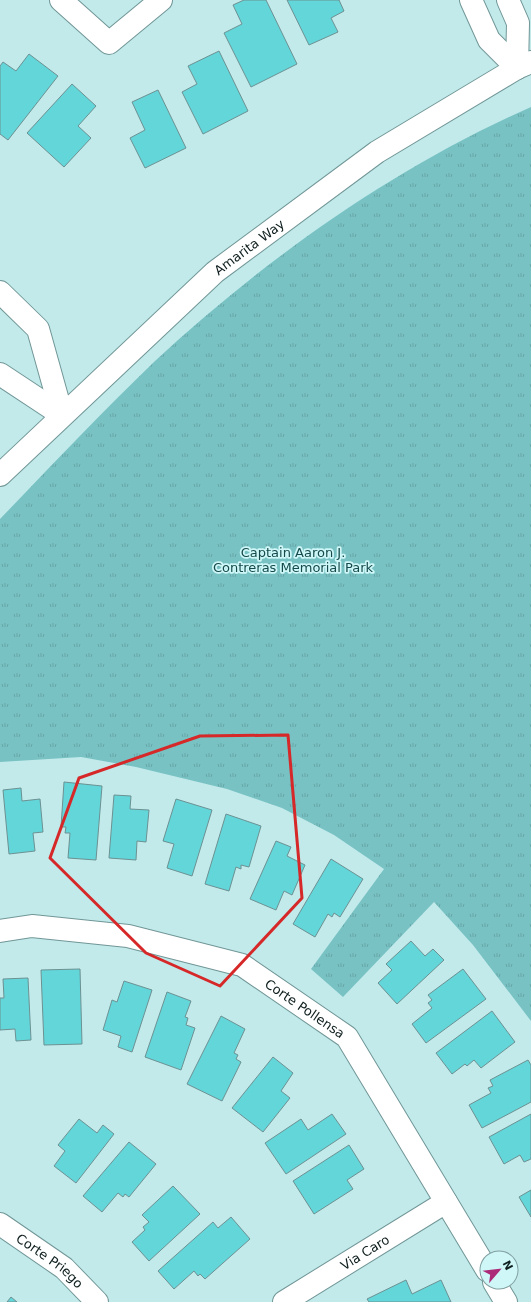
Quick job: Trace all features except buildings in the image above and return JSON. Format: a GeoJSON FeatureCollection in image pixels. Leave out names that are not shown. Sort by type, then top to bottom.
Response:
{"type":"FeatureCollection","features":[{"type":"Feature","properties":{"kind":"street"},"geometry":{"type":"LineString","coordinates":[[62,0],[109,43],[161,0]]}},
{"type":"Feature","properties":{"kind":"street"},"geometry":{"type":"LineString","coordinates":[[471,0],[489,40],[524,65]]}},
{"type":"Feature","properties":{"kind":"street"},"geometry":{"type":"LineString","coordinates":[[508,0],[518,23],[524,65]]}},
{"type":"Feature","properties":{"kind":"street","name":"Amarita Way"},"geometry":{"type":"LineString","coordinates":[[0,475],[215,272],[377,152],[524,65]]}},
{"type":"Feature","properties":{"kind":"street"},"geometry":{"type":"LineString","coordinates":[[0,292],[38,329],[62,416]]}},
{"type":"Feature","properties":{"kind":"street"},"geometry":{"type":"LineString","coordinates":[[0,374],[62,416]]}},
{"type":"Feature","properties":{"kind":"street","name":"Corte Pollensa"},"geometry":{"type":"LineString","coordinates":[[0,931],[32,926],[128,936],[242,965],[347,1037],[479,1257]]}},
{"type":"Feature","properties":{"kind":"street","name":"Via Caro"},"geometry":{"type":"LineString","coordinates":[[284,1302],[446,1202]]}},
{"type":"Feature","properties":{"kind":"street","name":"Corte Priego"},"geometry":{"type":"LineString","coordinates":[[0,1224],[64,1268],[97,1302]]}},
{"type":"Feature","properties":{"kind":"street"},"geometry":{"type":"LineString","coordinates":[[499,1290],[506,1302]]}},
{"type":"Feature","properties":{"kind":"highlighted area"},"geometry":{"type":"Polygon","coordinates":[[[288,735],[302,898],[220,986],[146,953],[50,858],[79,778],[200,736],[288,735]]]}},
{"type":"Feature","properties":{"kind":"green space","name":"Captain Aaron J. Contreras Memorial Park"},"geometry":{"type":"Polygon","coordinates":[[[531,107],[531,1021],[473,945],[434,902],[343,997],[311,969],[384,869],[334,835],[282,808],[227,789],[136,767],[81,757],[0,762],[0,519],[96,419],[155,361],[197,323],[286,252],[380,187],[480,131],[531,107]]]}}]}
